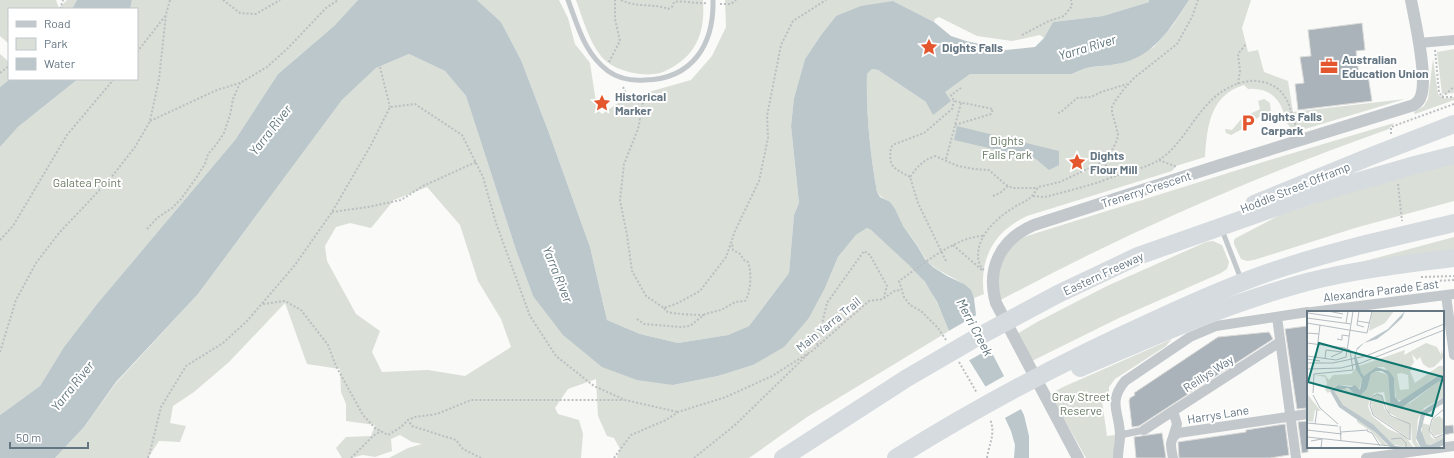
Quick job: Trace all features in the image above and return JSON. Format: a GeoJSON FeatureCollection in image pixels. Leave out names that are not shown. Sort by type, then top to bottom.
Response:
{"type":"FeatureCollection","features":[{"type":"Feature","properties":{"kind":"highway","name":"Hoddle Street Offramp"},"geometry":{"type":"LineString","coordinates":[[1138,256],[1246,206],[1454,124]]}},
{"type":"Feature","properties":{"kind":"highway","name":"Eastern Freeway"},"geometry":{"type":"LineString","coordinates":[[783,458],[929,365],[1058,294],[1138,256],[1311,195],[1415,164],[1454,155]]}},
{"type":"Feature","properties":{"kind":"highway"},"geometry":{"type":"LineString","coordinates":[[896,458],[956,422],[1056,373],[1122,335],[1243,282],[1286,267],[1359,246],[1454,222]]}},
{"type":"Feature","properties":{"kind":"highway"},"geometry":{"type":"LineString","coordinates":[[1056,373],[1202,317],[1266,294],[1307,282],[1354,272],[1454,258]]}},
{"type":"Feature","properties":{"kind":"street","name":"Trenerry Crescent"},"geometry":{"type":"LineString","coordinates":[[1078,458],[996,303],[993,288],[994,271],[996,263],[1006,245],[1019,233],[1034,225],[1403,109],[1417,103],[1422,95],[1422,71],[1419,43],[1411,0]]}},
{"type":"Feature","properties":{"kind":"street"},"geometry":{"type":"LineString","coordinates":[[1419,43],[1454,40]]}},
{"type":"Feature","properties":{"kind":"street"},"geometry":{"type":"LineString","coordinates":[[1450,294],[1454,354]]}},
{"type":"Feature","properties":{"kind":"street","name":"Alexandra Parade East"},"geometry":{"type":"LineString","coordinates":[[1326,311],[1450,294]]}},
{"type":"Feature","properties":{"kind":"street"},"geometry":{"type":"LineString","coordinates":[[1118,458],[1120,435],[1115,400],[1118,390],[1125,381],[1190,337],[1216,326],[1307,312]]}},
{"type":"Feature","properties":{"kind":"street"},"geometry":{"type":"LineString","coordinates":[[1277,317],[1296,458]]}},
{"type":"Feature","properties":{"kind":"street","name":"Reillys Way"},"geometry":{"type":"LineString","coordinates":[[1144,430],[1280,342]]}},
{"type":"Feature","properties":{"kind":"street"},"geometry":{"type":"LineString","coordinates":[[1173,411],[1177,424],[1171,443],[1173,458]]}},
{"type":"Feature","properties":{"kind":"street","name":"Harrys Lane"},"geometry":{"type":"LineString","coordinates":[[1173,437],[1178,433],[1307,414]]}},
{"type":"Feature","properties":{"kind":"street"},"geometry":{"type":"LineString","coordinates":[[1120,435],[1144,430]]}},
{"type":"Feature","properties":{"kind":"street"},"geometry":{"type":"LineString","coordinates":[[1444,447],[1454,446]]}},
{"type":"Feature","properties":{"kind":"street"},"geometry":{"type":"LineString","coordinates":[[1366,458],[1409,450],[1432,448]]}},
{"type":"Feature","properties":{"kind":"lane"},"geometry":{"type":"LineString","coordinates":[[568,0],[580,35],[587,48],[601,65],[619,78],[637,80],[649,80],[674,74],[685,68],[695,59],[708,38],[711,30],[713,2]]}},
{"type":"Feature","properties":{"kind":"lane"},"geometry":{"type":"LineString","coordinates":[[1221,228],[1243,282]]}},
{"type":"Feature","properties":{"kind":"path"},"geometry":{"type":"LineString","coordinates":[[0,352],[16,300],[36,263],[59,233],[110,179],[135,147],[150,120],[159,79],[166,14],[170,0]]}},
{"type":"Feature","properties":{"kind":"path"},"geometry":{"type":"LineString","coordinates":[[223,0],[240,13],[256,14],[280,0]]}},
{"type":"Feature","properties":{"kind":"path"},"geometry":{"type":"LineString","coordinates":[[150,120],[217,90],[240,83],[267,67],[288,48],[326,8],[338,0]]}},
{"type":"Feature","properties":{"kind":"path"},"geometry":{"type":"LineString","coordinates":[[615,0],[615,19],[620,41],[609,62],[628,97],[644,98],[638,129],[624,164],[620,200],[632,271],[646,296],[670,313],[690,314],[694,316],[721,310],[735,302],[745,300],[748,297],[750,281],[749,265],[740,254],[733,250],[732,239]]}},
{"type":"Feature","properties":{"kind":"path"},"geometry":{"type":"LineString","coordinates":[[622,0],[634,4],[660,6],[668,9],[672,7],[674,2],[679,0],[695,3],[713,2],[731,4],[736,0]]}},
{"type":"Feature","properties":{"kind":"path"},"geometry":{"type":"LineString","coordinates":[[664,308],[678,303],[700,291],[726,257],[732,239],[759,181],[768,138],[767,116],[781,44],[793,21],[826,0]]}},
{"type":"Feature","properties":{"kind":"path"},"geometry":{"type":"LineString","coordinates":[[1022,35],[1049,21],[1064,16],[1072,6],[1072,0]]}},
{"type":"Feature","properties":{"kind":"path"},"geometry":{"type":"LineString","coordinates":[[910,177],[918,165],[927,158],[936,156],[946,159],[958,166],[989,170],[1008,186],[1013,188],[1038,188],[1060,182],[1102,162],[1110,155],[1118,140],[1112,107],[1134,78],[1178,44],[1192,17],[1198,0]]}},
{"type":"Feature","properties":{"kind":"path"},"geometry":{"type":"LineString","coordinates":[[138,51],[166,14]]}},
{"type":"Feature","properties":{"kind":"path"},"geometry":{"type":"LineString","coordinates":[[1434,41],[1438,84],[1442,97]]}},
{"type":"Feature","properties":{"kind":"path"},"geometry":{"type":"LineString","coordinates":[[1238,84],[1240,71],[1238,54],[1246,44]]}},
{"type":"Feature","properties":{"kind":"path"},"geometry":{"type":"LineString","coordinates":[[0,73],[8,67]]}},
{"type":"Feature","properties":{"kind":"path"},"geometry":{"type":"LineString","coordinates":[[148,458],[161,407],[186,366],[223,343],[247,321],[294,265],[332,212],[371,145],[390,107],[380,67]]}},
{"type":"Feature","properties":{"kind":"path"},"geometry":{"type":"LineString","coordinates":[[0,240],[13,226],[67,135],[113,80]]}},
{"type":"Feature","properties":{"kind":"path"},"geometry":{"type":"LineString","coordinates":[[1033,196],[1049,196],[1095,184],[1150,165],[1160,160],[1170,150],[1203,108],[1218,94],[1238,84],[1254,80],[1263,81],[1279,89],[1285,96],[1295,125],[1305,139]]}},
{"type":"Feature","properties":{"kind":"path"},"geometry":{"type":"LineString","coordinates":[[147,229],[157,218],[172,208],[181,199],[205,164],[208,154],[224,132],[230,116],[233,99],[240,83]]}},
{"type":"Feature","properties":{"kind":"path"},"geometry":{"type":"LineString","coordinates":[[1058,113],[1077,98],[1092,98],[1101,92],[1129,84]]}},
{"type":"Feature","properties":{"kind":"path"},"geometry":{"type":"LineString","coordinates":[[1442,97],[1454,87]]}},
{"type":"Feature","properties":{"kind":"path"},"geometry":{"type":"LineString","coordinates":[[946,261],[918,203],[910,177],[895,169],[889,158],[891,147],[924,133],[952,109],[954,101],[951,95],[961,88]]}},
{"type":"Feature","properties":{"kind":"path"},"geometry":{"type":"LineString","coordinates":[[1442,97],[1454,97]]}},
{"type":"Feature","properties":{"kind":"path"},"geometry":{"type":"LineString","coordinates":[[954,101],[993,109],[991,114],[955,125]]}},
{"type":"Feature","properties":{"kind":"path"},"geometry":{"type":"LineString","coordinates":[[946,159],[961,103]]}},
{"type":"Feature","properties":{"kind":"path"},"geometry":{"type":"LineString","coordinates":[[390,107],[414,104],[462,135],[482,177],[496,223],[530,316],[556,356],[594,386],[625,400],[678,412]]}},
{"type":"Feature","properties":{"kind":"path"},"geometry":{"type":"LineString","coordinates":[[1392,135],[1391,127],[1454,104]]}},
{"type":"Feature","properties":{"kind":"path"},"geometry":{"type":"LineString","coordinates":[[1160,160],[1179,168]]}},
{"type":"Feature","properties":{"kind":"path"},"geometry":{"type":"LineString","coordinates":[[332,212],[368,208],[401,200],[423,186],[476,162]]}},
{"type":"Feature","properties":{"kind":"path"},"geometry":{"type":"LineString","coordinates":[[1102,162],[1118,175]]}},
{"type":"Feature","properties":{"kind":"path"},"geometry":{"type":"LineString","coordinates":[[1398,182],[1402,222]]}},
{"type":"Feature","properties":{"kind":"path"},"geometry":{"type":"LineString","coordinates":[[994,196],[1008,186]]}},
{"type":"Feature","properties":{"kind":"path"},"geometry":{"type":"LineString","coordinates":[[953,245],[984,271],[978,260],[980,244],[984,236],[996,221],[1013,208],[1026,202],[1033,196],[1038,188]]}},
{"type":"Feature","properties":{"kind":"path"},"geometry":{"type":"LineString","coordinates":[[899,281],[953,245],[976,236],[984,236]]}},
{"type":"Feature","properties":{"kind":"path"},"geometry":{"type":"LineString","coordinates":[[817,346],[827,303],[864,251],[870,255],[887,286],[883,299]]}},
{"type":"Feature","properties":{"kind":"path"},"geometry":{"type":"LineString","coordinates":[[1417,277],[1454,276]]}},
{"type":"Feature","properties":{"kind":"path"},"geometry":{"type":"LineString","coordinates":[[1437,281],[1454,280]]}},
{"type":"Feature","properties":{"kind":"path","name":"Main Yarra Trail"},"geometry":{"type":"LineString","coordinates":[[614,458],[631,435],[666,420],[678,412],[726,397],[772,376],[812,351],[869,301],[883,299],[894,291],[901,290]]}},
{"type":"Feature","properties":{"kind":"path"},"geometry":{"type":"LineString","coordinates":[[262,304],[285,301],[301,310],[328,345],[336,366],[363,415],[375,428],[388,435],[401,427],[408,420],[415,417],[437,414],[470,400],[625,400]]}},
{"type":"Feature","properties":{"kind":"path"},"geometry":{"type":"LineString","coordinates":[[636,319],[644,324],[680,327],[690,326],[705,314]]}},
{"type":"Feature","properties":{"kind":"path"},"geometry":{"type":"LineString","coordinates":[[694,458],[735,425],[812,351]]}},
{"type":"Feature","properties":{"kind":"path"},"geometry":{"type":"LineString","coordinates":[[408,420],[412,426],[456,440],[463,449],[481,458]]}},
{"type":"Feature","properties":{"kind":"path"},"geometry":{"type":"LineString","coordinates":[[352,458],[373,436],[381,431]]}},
{"type":"Feature","properties":{"kind":"green space"},"geometry":{"type":"Polygon","coordinates":[[[0,0],[56,0],[59,8],[8,8],[8,43],[0,36],[0,0]]]}},
{"type":"Feature","properties":{"kind":"green space"},"geometry":{"type":"Polygon","coordinates":[[[67,0],[77,0],[73,8],[59,8],[67,0]]]}},
{"type":"Feature","properties":{"kind":"green space","name":"Galatea Point"},"geometry":{"type":"Polygon","coordinates":[[[132,0],[358,0],[334,26],[278,74],[235,140],[97,304],[64,347],[40,386],[0,415],[0,147],[18,127],[77,80],[138,80],[138,8],[130,8],[132,0]]]}},
{"type":"Feature","properties":{"kind":"green space"},"geometry":{"type":"Polygon","coordinates":[[[477,0],[559,0],[568,18],[575,44],[590,63],[597,109],[602,114],[624,99],[691,80],[712,56],[726,27],[725,0],[1149,0],[1149,2],[1103,16],[1053,22],[1044,38],[1040,35],[1012,41],[977,36],[939,17],[935,19],[934,22],[893,1],[836,16],[805,59],[794,98],[791,126],[799,203],[794,215],[789,273],[749,326],[728,335],[678,343],[640,334],[607,320],[590,247],[521,60],[501,22],[477,0]]]}},
{"type":"Feature","properties":{"kind":"green space"},"geometry":{"type":"Polygon","coordinates":[[[576,0],[703,0],[701,30],[697,42],[691,51],[684,59],[674,66],[660,73],[654,74],[632,73],[612,66],[596,50],[576,0]]]}},
{"type":"Feature","properties":{"kind":"green space","name":"Dights Falls Park"},"geometry":{"type":"Polygon","coordinates":[[[1189,0],[1251,0],[1242,28],[1248,52],[1258,50],[1264,72],[1288,81],[1293,112],[1405,99],[1295,132],[1286,122],[1281,105],[1274,96],[1260,89],[1248,89],[1244,85],[1224,96],[1217,104],[1209,124],[1205,157],[1176,166],[1172,171],[1027,216],[1009,227],[995,241],[986,258],[983,279],[984,294],[974,298],[967,287],[962,283],[934,267],[922,254],[914,240],[902,225],[892,206],[877,192],[869,133],[867,74],[872,69],[878,70],[926,102],[944,92],[970,74],[1072,74],[1086,68],[1118,64],[1154,47],[1173,25],[1189,0]]]}},
{"type":"Feature","properties":{"kind":"green space"},"geometry":{"type":"Polygon","coordinates":[[[1454,49],[1454,93],[1442,94],[1437,52],[1454,49]]]}},
{"type":"Feature","properties":{"kind":"green space"},"geometry":{"type":"Polygon","coordinates":[[[0,54],[8,61],[9,80],[0,87],[0,54]]]}},
{"type":"Feature","properties":{"kind":"green space"},"geometry":{"type":"Polygon","coordinates":[[[409,54],[445,71],[466,96],[516,250],[533,296],[673,385],[718,376],[753,365],[809,318],[825,288],[838,257],[856,235],[867,228],[900,256],[921,277],[930,289],[949,331],[807,417],[749,458],[617,458],[620,449],[614,438],[607,436],[598,416],[596,379],[568,389],[555,408],[558,414],[579,420],[583,434],[581,458],[389,458],[408,448],[422,444],[412,442],[400,435],[391,439],[392,451],[375,457],[363,455],[351,458],[342,458],[336,448],[346,437],[371,436],[375,425],[346,421],[346,404],[341,392],[340,369],[307,364],[285,303],[229,362],[194,392],[173,406],[170,423],[186,426],[180,442],[159,441],[148,458],[55,458],[84,427],[116,383],[198,294],[342,100],[376,68],[409,54]],[[427,187],[394,200],[371,228],[350,223],[336,227],[325,246],[327,261],[356,314],[380,331],[372,352],[382,372],[428,370],[465,376],[511,347],[501,319],[478,281],[460,225],[427,187]]]}},
{"type":"Feature","properties":{"kind":"green space"},"geometry":{"type":"Polygon","coordinates":[[[1433,59],[1438,94],[1443,98],[1454,97],[1454,100],[1415,114],[1414,112],[1424,106],[1428,99],[1433,59]]]}},
{"type":"Feature","properties":{"kind":"green space"},"geometry":{"type":"Polygon","coordinates":[[[1264,99],[1270,103],[1271,112],[1268,115],[1260,116],[1246,127],[1231,135],[1226,133],[1225,129],[1232,130],[1242,118],[1260,109],[1258,101],[1264,99]]]}},
{"type":"Feature","properties":{"kind":"green space"},"geometry":{"type":"Polygon","coordinates":[[[1394,123],[1389,129],[1240,186],[1142,230],[1094,252],[999,301],[996,289],[999,266],[1014,242],[1027,236],[1273,159],[1394,123]]]}},
{"type":"Feature","properties":{"kind":"green space"},"geometry":{"type":"Polygon","coordinates":[[[1454,162],[1454,201],[1355,228],[1254,260],[1247,261],[1241,259],[1234,244],[1234,240],[1236,238],[1282,214],[1360,188],[1454,162]]]}},
{"type":"Feature","properties":{"kind":"green space"},"geometry":{"type":"Polygon","coordinates":[[[1454,237],[1454,255],[1350,265],[1454,237]]]}},
{"type":"Feature","properties":{"kind":"green space"},"geometry":{"type":"Polygon","coordinates":[[[1213,241],[1222,245],[1229,262],[1227,269],[1221,273],[1119,318],[1032,361],[1017,334],[1107,286],[1206,242],[1213,241]]]}},
{"type":"Feature","properties":{"kind":"green space","name":"Gray Street Reserve"},"geometry":{"type":"Polygon","coordinates":[[[1172,339],[1166,346],[1115,379],[1109,387],[1109,393],[1101,394],[1107,436],[1115,435],[1115,458],[1086,458],[1050,394],[1172,339]]]}},
{"type":"Feature","properties":{"kind":"water"},"geometry":{"type":"Polygon","coordinates":[[[77,0],[132,0],[130,8],[73,8],[77,0]]]}},
{"type":"Feature","properties":{"kind":"water"},"geometry":{"type":"Polygon","coordinates":[[[358,0],[477,0],[501,22],[521,60],[590,247],[607,320],[640,334],[678,343],[728,335],[749,326],[789,273],[794,215],[799,203],[791,126],[794,98],[805,59],[836,16],[861,6],[893,1],[934,22],[951,36],[1006,50],[1035,47],[1044,38],[1053,22],[1103,16],[1149,2],[1149,0],[1189,0],[1160,40],[1141,55],[1130,60],[1113,65],[1086,68],[1072,74],[970,74],[945,92],[951,101],[933,115],[926,102],[878,70],[872,69],[867,74],[869,133],[877,192],[880,197],[890,202],[903,226],[925,259],[933,267],[964,284],[971,290],[974,298],[976,315],[990,349],[1024,415],[1029,436],[1029,458],[1014,458],[1015,445],[1005,418],[949,331],[937,302],[925,282],[909,265],[867,228],[856,235],[838,257],[825,288],[809,318],[784,347],[753,365],[718,376],[673,385],[637,380],[602,367],[563,335],[533,296],[516,250],[466,96],[445,71],[409,54],[376,68],[342,100],[198,294],[116,382],[84,427],[55,458],[0,458],[0,415],[40,386],[64,347],[97,304],[235,140],[278,74],[334,26],[358,0]]]}},
{"type":"Feature","properties":{"kind":"water"},"geometry":{"type":"Polygon","coordinates":[[[9,80],[77,80],[18,127],[0,147],[0,87],[9,80]]]}},
{"type":"Feature","properties":{"kind":"water"},"geometry":{"type":"Polygon","coordinates":[[[957,126],[1059,151],[1059,165],[1049,170],[1036,159],[954,140],[957,126]]]}},
{"type":"Feature","properties":{"kind":"pier"},"geometry":{"type":"Polygon","coordinates":[[[978,314],[991,348],[968,361],[947,332],[978,314]]]}},
{"type":"Feature","properties":{"kind":"pier"},"geometry":{"type":"Polygon","coordinates":[[[1006,375],[1023,408],[1003,419],[983,388],[1006,375]]]}},
{"type":"Feature","properties":{"kind":"building","name":"Australian Education Union"},"geometry":{"type":"Polygon","coordinates":[[[1362,23],[1365,50],[1356,51],[1359,76],[1368,75],[1372,101],[1298,110],[1295,84],[1304,83],[1300,57],[1311,56],[1308,30],[1362,23]]]}},
{"type":"Feature","properties":{"kind":"building"},"geometry":{"type":"Polygon","coordinates":[[[1307,326],[1307,408],[1297,409],[1285,329],[1307,326]]]}},
{"type":"Feature","properties":{"kind":"building"},"geometry":{"type":"Polygon","coordinates":[[[1269,332],[1273,339],[1139,426],[1132,427],[1129,401],[1130,398],[1135,395],[1134,393],[1218,337],[1269,332]]]}},
{"type":"Feature","properties":{"kind":"building"},"geometry":{"type":"Polygon","coordinates":[[[1307,421],[1308,452],[1302,453],[1298,422],[1307,421]]]}},
{"type":"Feature","properties":{"kind":"building"},"geometry":{"type":"Polygon","coordinates":[[[1285,424],[1289,455],[1270,458],[1179,458],[1178,442],[1246,432],[1246,430],[1285,424]]]}},
{"type":"Feature","properties":{"kind":"building"},"geometry":{"type":"Polygon","coordinates":[[[1453,425],[1454,433],[1444,435],[1444,426],[1453,425]]]}},
{"type":"Feature","properties":{"kind":"building"},"geometry":{"type":"Polygon","coordinates":[[[1162,433],[1166,458],[1136,458],[1134,437],[1162,433]]]}},
{"type":"Feature","properties":{"kind":"place","name":"Dights Falls"},"geometry":{"type":"Point","coordinates":[929,47]}},
{"type":"Feature","properties":{"kind":"place","name":"Australian Education Union"},"geometry":{"type":"Point","coordinates":[1329,66]}},
{"type":"Feature","properties":{"kind":"place","name":"Historical Marker"},"geometry":{"type":"Point","coordinates":[602,103]}},
{"type":"Feature","properties":{"kind":"place","name":"Dights Falls Carpark"},"geometry":{"type":"Point","coordinates":[1248,123]}},
{"type":"Feature","properties":{"kind":"place","name":"Dights Flour Mill"},"geometry":{"type":"Point","coordinates":[1077,162]}},
{"type":"Feature","properties":{"kind":"water label","name":"Yarra River"},"geometry":{"type":"Point","coordinates":[1087,47]}},
{"type":"Feature","properties":{"kind":"water label","name":"Yarra River"},"geometry":{"type":"Point","coordinates":[270,130]}},
{"type":"Feature","properties":{"kind":"water label","name":"Yarra River"},"geometry":{"type":"Point","coordinates":[558,274]}},
{"type":"Feature","properties":{"kind":"water label","name":"Merri Creek"},"geometry":{"type":"Point","coordinates":[975,327]}},
{"type":"Feature","properties":{"kind":"water label","name":"Yarra River"},"geometry":{"type":"Point","coordinates":[72,386]}}]}
